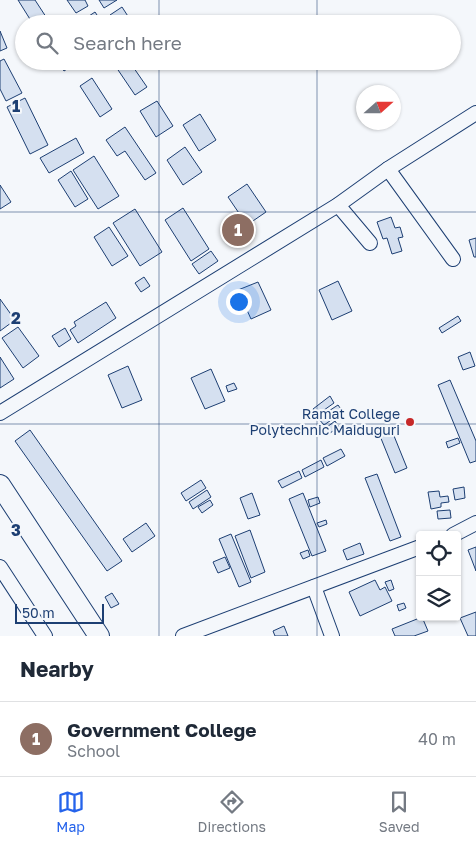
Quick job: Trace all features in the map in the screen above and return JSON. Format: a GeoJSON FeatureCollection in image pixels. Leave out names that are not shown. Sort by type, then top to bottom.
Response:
{"type":"FeatureCollection","features":[{"type":"Feature","properties":{"kind":"highway"},"geometry":{"type":"LineString","coordinates":[[0,485],[99,636]]}},
{"type":"Feature","properties":{"kind":"highway"},"geometry":{"type":"LineString","coordinates":[[0,508],[84,636]]}},
{"type":"Feature","properties":{"kind":"street"},"geometry":{"type":"LineString","coordinates":[[0,413],[338,205],[388,169],[476,113]]}},
{"type":"Feature","properties":{"kind":"street"},"geometry":{"type":"LineString","coordinates":[[388,169],[453,259]]}},
{"type":"Feature","properties":{"kind":"street"},"geometry":{"type":"LineString","coordinates":[[338,205],[370,243]]}},
{"type":"Feature","properties":{"kind":"street"},"geometry":{"type":"LineString","coordinates":[[461,531],[476,523]]}},
{"type":"Feature","properties":{"kind":"street"},"geometry":{"type":"LineString","coordinates":[[183,636],[416,548]]}},
{"type":"Feature","properties":{"kind":"street"},"geometry":{"type":"LineString","coordinates":[[0,567],[45,636]]}},
{"type":"Feature","properties":{"kind":"street"},"geometry":{"type":"LineString","coordinates":[[314,586],[332,636]]}},
{"type":"Feature","properties":{"kind":"building"},"geometry":{"type":"Polygon","coordinates":[[[18,0],[35,0],[45,15],[27,15],[18,0]]]}},
{"type":"Feature","properties":{"kind":"building"},"geometry":{"type":"Polygon","coordinates":[[[67,0],[85,0],[88,6],[76,13],[67,0]]]}},
{"type":"Feature","properties":{"kind":"building"},"geometry":{"type":"Polygon","coordinates":[[[99,0],[117,0],[104,8],[99,0]]]}},
{"type":"Feature","properties":{"kind":"building"},"geometry":{"type":"Polygon","coordinates":[[[122,7],[127,15],[110,15],[122,7]]]}},
{"type":"Feature","properties":{"kind":"building"},"geometry":{"type":"Polygon","coordinates":[[[0,31],[7,48],[0,51],[0,31]]]}},
{"type":"Feature","properties":{"kind":"building"},"geometry":{"type":"Polygon","coordinates":[[[4,59],[22,93],[6,101],[0,89],[0,61],[4,59]]]}},
{"type":"Feature","properties":{"kind":"building"},"geometry":{"type":"Polygon","coordinates":[[[118,70],[135,70],[147,87],[135,95],[118,70]]]}},
{"type":"Feature","properties":{"kind":"building"},"geometry":{"type":"Polygon","coordinates":[[[92,78],[112,109],[100,117],[80,86],[92,78]]]}},
{"type":"Feature","properties":{"kind":"building"},"geometry":{"type":"Polygon","coordinates":[[[25,98],[48,145],[30,154],[7,107],[25,98]]]}},
{"type":"Feature","properties":{"kind":"building"},"geometry":{"type":"Polygon","coordinates":[[[157,101],[173,126],[156,137],[140,111],[157,101]]]}},
{"type":"Feature","properties":{"kind":"building"},"geometry":{"type":"Polygon","coordinates":[[[200,114],[216,140],[199,151],[183,125],[200,114]]]}},
{"type":"Feature","properties":{"kind":"building"},"geometry":{"type":"Polygon","coordinates":[[[125,127],[156,173],[145,180],[125,151],[117,156],[106,140],[125,127]]]}},
{"type":"Feature","properties":{"kind":"building"},"geometry":{"type":"Polygon","coordinates":[[[76,138],[84,153],[49,173],[40,158],[76,138]]]}},
{"type":"Feature","properties":{"kind":"building"},"geometry":{"type":"Polygon","coordinates":[[[185,147],[202,172],[183,185],[167,160],[185,147]]]}},
{"type":"Feature","properties":{"kind":"building"},"geometry":{"type":"Polygon","coordinates":[[[94,156],[119,196],[98,209],[73,170],[94,156]]]}},
{"type":"Feature","properties":{"kind":"building"},"geometry":{"type":"Polygon","coordinates":[[[71,171],[88,199],[75,207],[58,180],[71,171]]]}},
{"type":"Feature","properties":{"kind":"building"},"geometry":{"type":"Polygon","coordinates":[[[247,184],[266,212],[247,225],[228,197],[247,184]]]}},
{"type":"Feature","properties":{"kind":"building"},"geometry":{"type":"Polygon","coordinates":[[[0,185],[11,202],[0,209],[0,185]]]}},
{"type":"Feature","properties":{"kind":"building"},"geometry":{"type":"Polygon","coordinates":[[[183,208],[209,249],[191,261],[165,220],[183,208]]]}},
{"type":"Feature","properties":{"kind":"building"},"geometry":{"type":"Polygon","coordinates":[[[135,209],[162,252],[140,266],[113,223],[135,209]]]}},
{"type":"Feature","properties":{"kind":"building"},"geometry":{"type":"Polygon","coordinates":[[[391,217],[395,228],[400,227],[403,237],[398,238],[402,251],[392,254],[387,238],[383,239],[377,222],[391,217]]]}},
{"type":"Feature","properties":{"kind":"building"},"geometry":{"type":"Polygon","coordinates":[[[109,227],[128,256],[112,266],[94,237],[109,227]]]}},
{"type":"Feature","properties":{"kind":"building"},"geometry":{"type":"Polygon","coordinates":[[[476,238],[476,257],[474,257],[469,240],[476,238]]]}},
{"type":"Feature","properties":{"kind":"building"},"geometry":{"type":"Polygon","coordinates":[[[211,251],[218,261],[199,274],[192,264],[211,251]]]}},
{"type":"Feature","properties":{"kind":"building"},"geometry":{"type":"Polygon","coordinates":[[[144,277],[150,286],[141,292],[135,283],[144,277]]]}},
{"type":"Feature","properties":{"kind":"building"},"geometry":{"type":"Polygon","coordinates":[[[338,281],[352,311],[332,320],[319,290],[338,281]]]}},
{"type":"Feature","properties":{"kind":"building"},"geometry":{"type":"Polygon","coordinates":[[[258,282],[271,310],[251,319],[238,290],[258,282]]]}},
{"type":"Feature","properties":{"kind":"building"},"geometry":{"type":"Polygon","coordinates":[[[0,299],[15,320],[0,331],[0,299]]]}},
{"type":"Feature","properties":{"kind":"building"},"geometry":{"type":"Polygon","coordinates":[[[106,302],[116,318],[78,343],[70,330],[76,326],[74,322],[106,302]]]}},
{"type":"Feature","properties":{"kind":"building"},"geometry":{"type":"Polygon","coordinates":[[[458,316],[461,321],[442,333],[439,328],[458,316]]]}},
{"type":"Feature","properties":{"kind":"building"},"geometry":{"type":"Polygon","coordinates":[[[18,327],[39,356],[23,368],[2,338],[18,327]]]}},
{"type":"Feature","properties":{"kind":"building"},"geometry":{"type":"Polygon","coordinates":[[[65,328],[71,339],[59,347],[52,336],[65,328]]]}},
{"type":"Feature","properties":{"kind":"building"},"geometry":{"type":"Polygon","coordinates":[[[470,352],[475,366],[463,370],[458,357],[470,352]]]}},
{"type":"Feature","properties":{"kind":"building"},"geometry":{"type":"Polygon","coordinates":[[[0,357],[14,379],[0,388],[0,357]]]}},
{"type":"Feature","properties":{"kind":"building"},"geometry":{"type":"Polygon","coordinates":[[[128,366],[142,400],[122,408],[108,375],[128,366]]]}},
{"type":"Feature","properties":{"kind":"building"},"geometry":{"type":"Polygon","coordinates":[[[211,369],[225,401],[205,409],[191,378],[211,369]]]}},
{"type":"Feature","properties":{"kind":"building"},"geometry":{"type":"Polygon","coordinates":[[[450,380],[476,441],[476,461],[470,463],[438,385],[450,380]]]}},
{"type":"Feature","properties":{"kind":"building"},"geometry":{"type":"Polygon","coordinates":[[[234,383],[237,389],[228,392],[226,386],[234,383]]]}},
{"type":"Feature","properties":{"kind":"building"},"geometry":{"type":"Polygon","coordinates":[[[330,396],[334,403],[317,415],[313,409],[330,396]]]}},
{"type":"Feature","properties":{"kind":"building"},"geometry":{"type":"Polygon","coordinates":[[[338,405],[343,412],[324,425],[318,418],[338,405]]]}},
{"type":"Feature","properties":{"kind":"building"},"geometry":{"type":"Polygon","coordinates":[[[335,421],[339,427],[327,435],[323,430],[335,421]]]}},
{"type":"Feature","properties":{"kind":"building"},"geometry":{"type":"Polygon","coordinates":[[[390,426],[407,468],[395,473],[378,431],[390,426]]]}},
{"type":"Feature","properties":{"kind":"building"},"geometry":{"type":"Polygon","coordinates":[[[30,430],[122,561],[107,571],[15,441],[30,430]]]}},
{"type":"Feature","properties":{"kind":"building"},"geometry":{"type":"Polygon","coordinates":[[[458,438],[460,443],[448,448],[446,442],[458,438]]]}},
{"type":"Feature","properties":{"kind":"building"},"geometry":{"type":"Polygon","coordinates":[[[341,449],[345,456],[327,466],[323,458],[341,449]]]}},
{"type":"Feature","properties":{"kind":"building"},"geometry":{"type":"Polygon","coordinates":[[[321,460],[324,467],[305,477],[302,470],[321,460]]]}},
{"type":"Feature","properties":{"kind":"building"},"geometry":{"type":"Polygon","coordinates":[[[299,471],[302,478],[282,488],[278,481],[299,471]]]}},
{"type":"Feature","properties":{"kind":"building"},"geometry":{"type":"Polygon","coordinates":[[[377,474],[401,537],[390,541],[365,478],[377,474]]]}},
{"type":"Feature","properties":{"kind":"building"},"geometry":{"type":"Polygon","coordinates":[[[201,480],[206,488],[186,501],[181,493],[201,480]]]}},
{"type":"Feature","properties":{"kind":"building"},"geometry":{"type":"Polygon","coordinates":[[[464,487],[465,498],[455,500],[453,489],[464,487]]]}},
{"type":"Feature","properties":{"kind":"building"},"geometry":{"type":"Polygon","coordinates":[[[207,490],[211,497],[193,509],[189,502],[207,490]]]}},
{"type":"Feature","properties":{"kind":"building"},"geometry":{"type":"Polygon","coordinates":[[[439,491],[440,497],[448,496],[449,502],[441,503],[441,507],[431,509],[428,492],[439,491]]]}},
{"type":"Feature","properties":{"kind":"building"},"geometry":{"type":"Polygon","coordinates":[[[252,493],[260,515],[248,519],[240,498],[252,493]]]}},
{"type":"Feature","properties":{"kind":"building"},"geometry":{"type":"Polygon","coordinates":[[[303,493],[326,551],[312,556],[289,499],[303,493]]]}},
{"type":"Feature","properties":{"kind":"building"},"geometry":{"type":"Polygon","coordinates":[[[318,497],[320,503],[310,507],[308,500],[318,497]]]}},
{"type":"Feature","properties":{"kind":"building"},"geometry":{"type":"Polygon","coordinates":[[[210,500],[213,505],[202,513],[198,507],[210,500]]]}},
{"type":"Feature","properties":{"kind":"building"},"geometry":{"type":"Polygon","coordinates":[[[450,510],[451,518],[438,519],[437,511],[450,510]]]}},
{"type":"Feature","properties":{"kind":"building"},"geometry":{"type":"Polygon","coordinates":[[[326,520],[327,524],[319,527],[317,523],[326,520]]]}},
{"type":"Feature","properties":{"kind":"building"},"geometry":{"type":"Polygon","coordinates":[[[146,523],[155,536],[132,552],[123,539],[146,523]]]}},
{"type":"Feature","properties":{"kind":"building"},"geometry":{"type":"Polygon","coordinates":[[[250,530],[265,572],[251,578],[235,536],[250,530]]]}},
{"type":"Feature","properties":{"kind":"building"},"geometry":{"type":"Polygon","coordinates":[[[231,534],[251,582],[239,587],[219,539],[231,534]]]}},
{"type":"Feature","properties":{"kind":"building"},"geometry":{"type":"Polygon","coordinates":[[[360,543],[364,554],[347,560],[343,550],[360,543]]]}},
{"type":"Feature","properties":{"kind":"building"},"geometry":{"type":"Polygon","coordinates":[[[476,547],[476,571],[468,550],[476,547]]]}},
{"type":"Feature","properties":{"kind":"building"},"geometry":{"type":"Polygon","coordinates":[[[308,550],[310,556],[303,559],[300,553],[308,550]]]}},
{"type":"Feature","properties":{"kind":"building"},"geometry":{"type":"Polygon","coordinates":[[[225,557],[230,568],[218,573],[213,562],[225,557]]]}},
{"type":"Feature","properties":{"kind":"building"},"geometry":{"type":"Polygon","coordinates":[[[375,580],[380,590],[385,587],[392,601],[360,616],[349,592],[375,580]]]}},
{"type":"Feature","properties":{"kind":"building"},"geometry":{"type":"Polygon","coordinates":[[[391,580],[394,589],[389,591],[385,582],[391,580]]]}},
{"type":"Feature","properties":{"kind":"building"},"geometry":{"type":"Polygon","coordinates":[[[112,593],[119,604],[111,608],[105,597],[112,593]]]}},
{"type":"Feature","properties":{"kind":"building"},"geometry":{"type":"Polygon","coordinates":[[[404,603],[406,608],[399,611],[397,605],[404,603]]]}},
{"type":"Feature","properties":{"kind":"building"},"geometry":{"type":"Polygon","coordinates":[[[476,612],[476,636],[468,636],[461,618],[476,612]]]}},
{"type":"Feature","properties":{"kind":"building"},"geometry":{"type":"Polygon","coordinates":[[[416,619],[416,621],[424,621],[428,631],[414,636],[395,636],[392,629],[416,619]]]}},
{"type":"Feature","properties":{"kind":"building"},"geometry":{"type":"Polygon","coordinates":[[[284,626],[288,636],[275,636],[273,631],[284,626]]]}},
{"type":"Feature","properties":{"kind":"place","name":"Government College"},"geometry":{"type":"Point","coordinates":[238,230]}},
{"type":"Feature","properties":{"kind":"place","name":"Ramat College Polytechnic Maiduguri"},"geometry":{"type":"Point","coordinates":[410,422]}}]}
